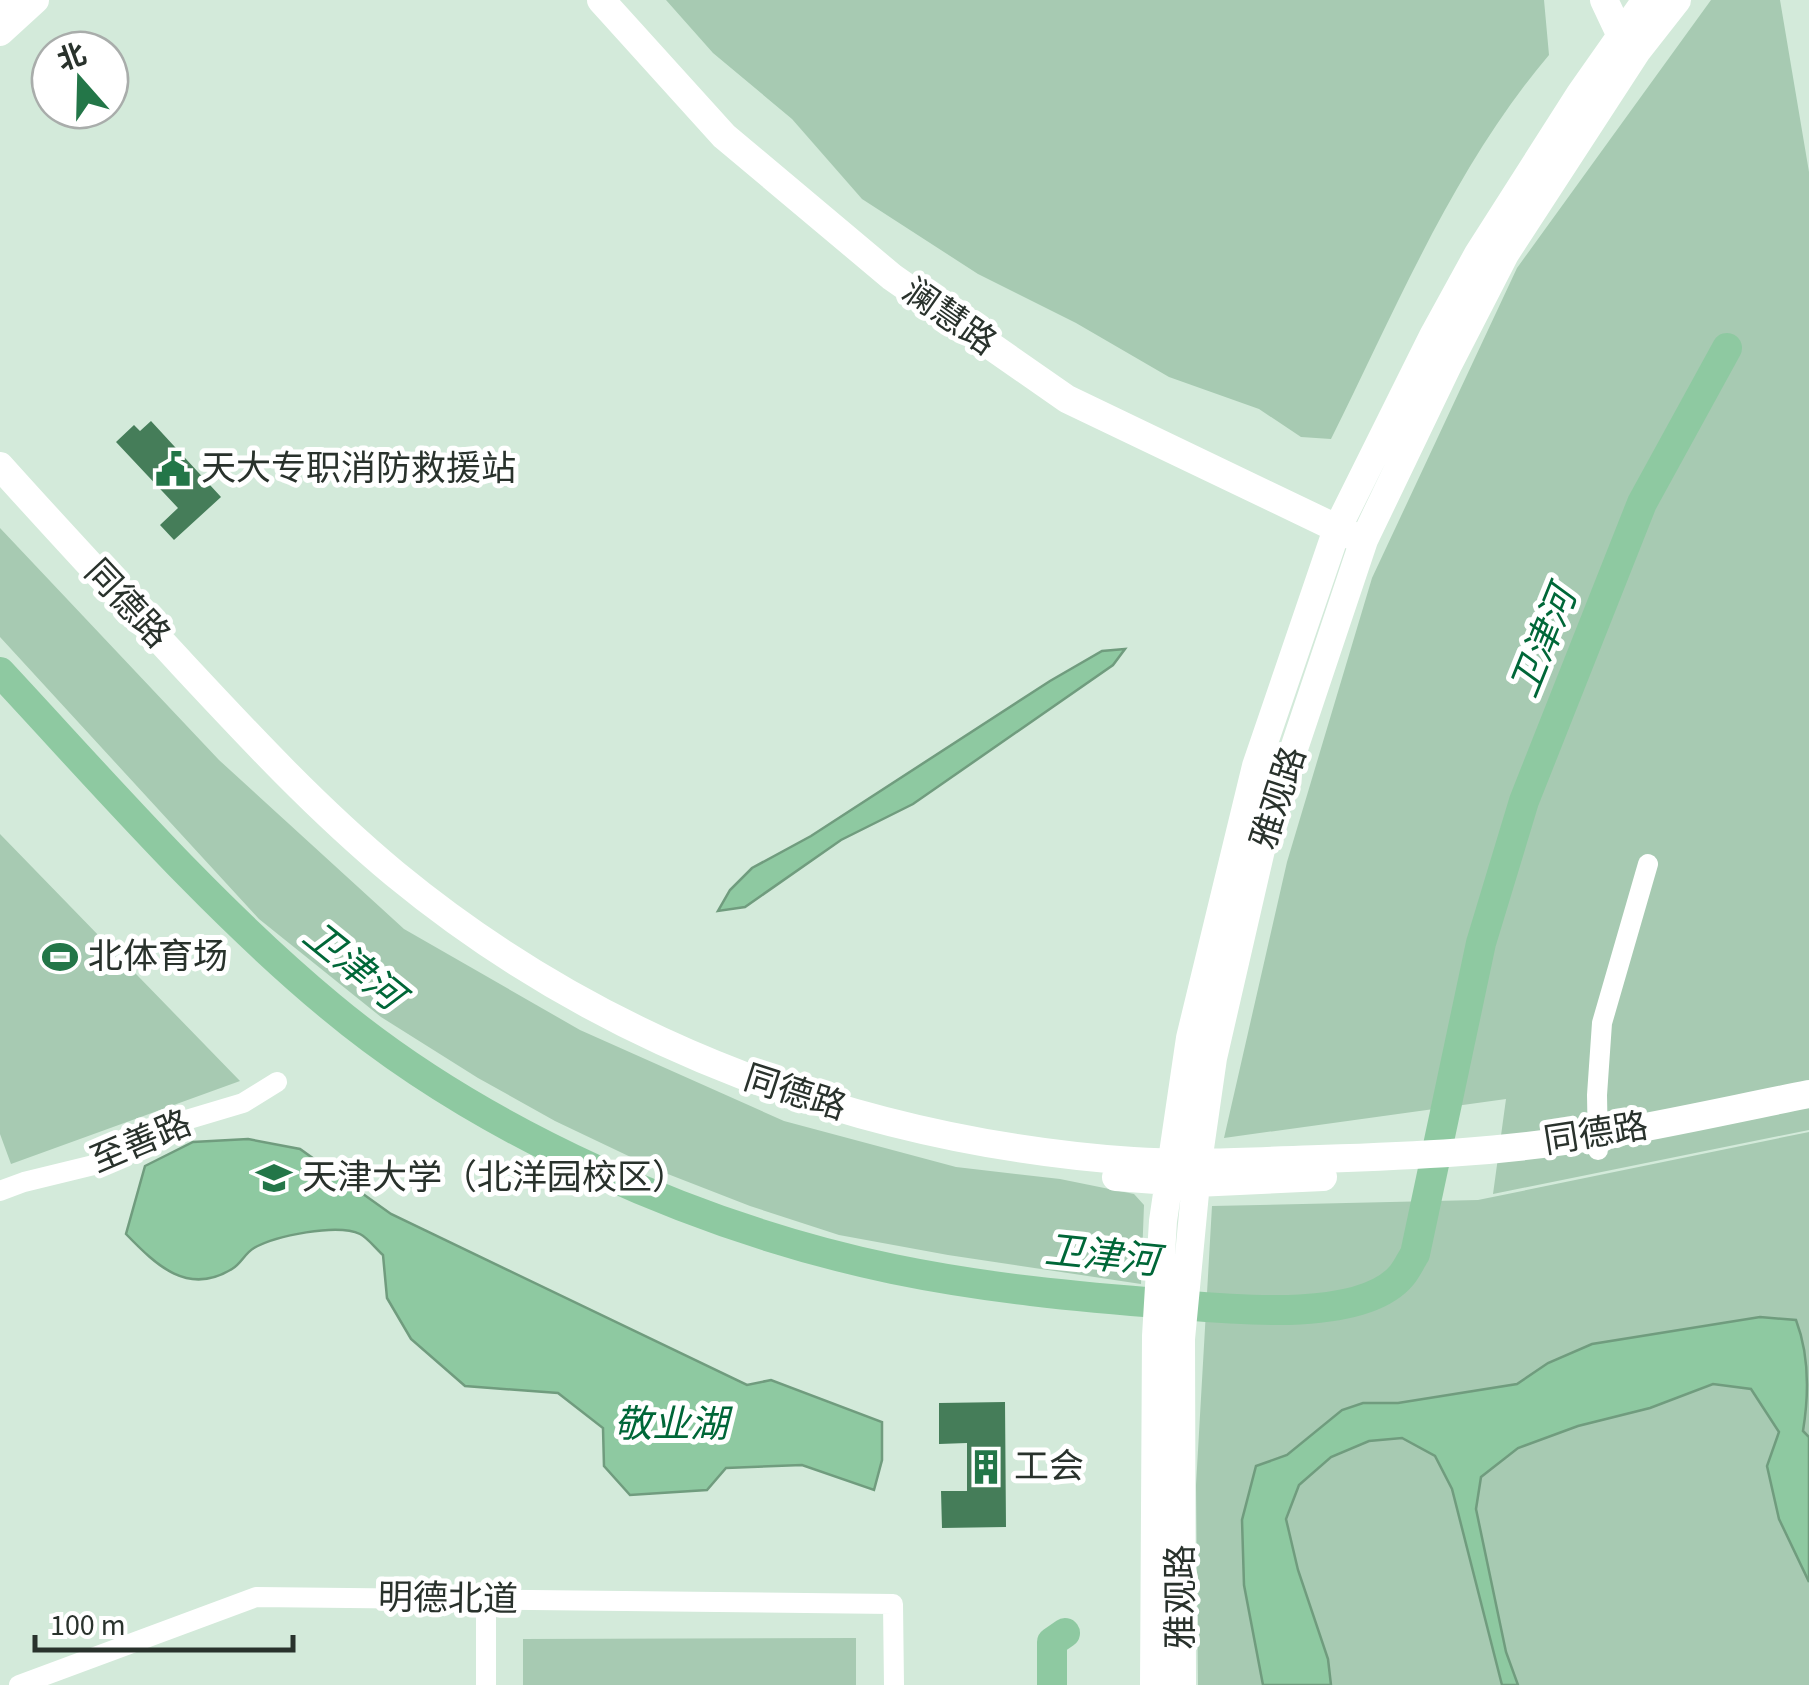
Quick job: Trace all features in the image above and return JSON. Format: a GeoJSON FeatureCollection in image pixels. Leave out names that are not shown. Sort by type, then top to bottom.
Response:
{"type":"FeatureCollection","features":[{"type":"Feature","properties":{"kind":"main road"},"geometry":{"type":"LineString","coordinates":[[0,32],[34,0]]}},
{"type":"Feature","properties":{"kind":"main road","name":"澜慧路"},"geometry":{"type":"LineString","coordinates":[[601,0],[724,136],[892,277],[1067,399],[1364,540]]}},
{"type":"Feature","properties":{"kind":"main road"},"geometry":{"type":"LineString","coordinates":[[1604,0],[1637,22]]}},
{"type":"Feature","properties":{"kind":"main road","name":"雅观路"},"geometry":{"type":"LineString","coordinates":[[1154,1685],[1168,1337],[1187,1276],[1184,1172],[1190,1038],[1256,766],[1337,529],[1478,254],[1637,22],[1678,0]]}},
{"type":"Feature","properties":{"kind":"main road","name":"雅观路"},"geometry":{"type":"LineString","coordinates":[[1182,1685],[1168,1337],[1159,1287],[1162,1221],[1184,1172],[1263,841],[1364,540],[1504,254],[1637,22]]}},
{"type":"Feature","properties":{"kind":"main road","name":"同德路"},"geometry":{"type":"LineString","coordinates":[[0,466],[207,690],[345,830],[396,875],[518,964],[627,1025],[705,1062],[835,1107],[989,1144],[1136,1161],[1184,1172]]}},
{"type":"Feature","properties":{"kind":"main road","name":"同德路"},"geometry":{"type":"LineString","coordinates":[[0,494],[265,777],[349,856],[471,952],[586,1022],[706,1077],[833,1124],[1018,1166],[1184,1172],[1487,1159],[1809,1110]]}},
{"type":"Feature","properties":{"kind":"main road","name":"同德路"},"geometry":{"type":"LineString","coordinates":[[1598,1143],[1809,1094]]}},
{"type":"Feature","properties":{"kind":"street"},"geometry":{"type":"LineString","coordinates":[[1598,1143],[1602,1024],[1648,864]]}},
{"type":"Feature","properties":{"kind":"street","name":"至善路"},"geometry":{"type":"LineString","coordinates":[[0,1191],[106,1162],[186,1120],[243,1103],[277,1082]]}},
{"type":"Feature","properties":{"kind":"street","name":"明德北道"},"geometry":{"type":"LineString","coordinates":[[19,1685],[256,1597],[893,1604],[894,1685]]}},
{"type":"Feature","properties":{"kind":"street"},"geometry":{"type":"LineString","coordinates":[[486,1600],[486,1685]]}},
{"type":"Feature","properties":{"kind":"shaded area"},"geometry":{"type":"Polygon","coordinates":[[[666,0],[1544,0],[1549,55],[1515,98],[1455,191],[1331,439],[1301,437],[1259,409],[1169,377],[1076,323],[978,274],[862,199],[792,119],[713,53],[666,0]]]}},
{"type":"Feature","properties":{"kind":"shaded area"},"geometry":{"type":"Polygon","coordinates":[[[1711,0],[1780,0],[1809,172],[1809,1130],[1493,1194],[1506,1099],[1224,1138],[1287,862],[1372,578],[1517,268],[1711,0]]]}},
{"type":"Feature","properties":{"kind":"shaded area"},"geometry":{"type":"Polygon","coordinates":[[[0,528],[219,760],[404,929],[580,1030],[784,1121],[956,1167],[1060,1179],[1134,1194],[1144,1205],[1141,1284],[839,1235],[750,1206],[660,1171],[555,1121],[381,1017],[259,919],[0,637],[0,528]]]}},
{"type":"Feature","properties":{"kind":"shaded area","name":"北体育场"},"geometry":{"type":"Polygon","coordinates":[[[0,834],[240,1081],[11,1164],[0,1134],[0,834]]]}},
{"type":"Feature","properties":{"kind":"shaded area"},"geometry":{"type":"Polygon","coordinates":[[[1809,1132],[1809,1685],[1198,1685],[1196,1485],[1212,1206],[1478,1200],[1809,1132]]]}},
{"type":"Feature","properties":{"kind":"shaded area"},"geometry":{"type":"Polygon","coordinates":[[[856,1638],[856,1685],[523,1685],[523,1639],[856,1638]]]}},
{"type":"Feature","properties":{"kind":"water"},"geometry":{"type":"Polygon","coordinates":[[[1125,649],[1113,665],[913,804],[841,840],[745,907],[718,911],[730,890],[752,868],[811,836],[1050,681],[1102,651],[1125,649]]]}},
{"type":"Feature","properties":{"kind":"water","name":"敬业湖"},"geometry":{"type":"Polygon","coordinates":[[[248,1139],[300,1149],[391,1214],[747,1385],[771,1380],[882,1422],[882,1460],[874,1490],[802,1465],[726,1468],[707,1490],[630,1495],[604,1466],[603,1428],[558,1393],[465,1386],[411,1339],[387,1298],[383,1255],[360,1234],[322,1230],[276,1239],[254,1248],[232,1269],[201,1279],[174,1274],[126,1234],[145,1166],[193,1142],[248,1139]]]}},
{"type":"Feature","properties":{"kind":"water"},"geometry":{"type":"Polygon","coordinates":[[[1760,1317],[1796,1320],[1806,1360],[1803,1431],[1809,1437],[1809,1582],[1779,1519],[1767,1466],[1779,1432],[1751,1389],[1713,1384],[1650,1408],[1578,1426],[1518,1448],[1481,1477],[1476,1509],[1506,1652],[1518,1685],[1502,1685],[1452,1489],[1435,1456],[1402,1438],[1369,1441],[1331,1457],[1299,1485],[1286,1519],[1298,1570],[1328,1659],[1331,1685],[1263,1685],[1244,1585],[1242,1520],[1256,1466],[1287,1455],[1342,1410],[1363,1403],[1398,1403],[1517,1384],[1548,1363],[1592,1344],[1760,1317]]]}},
{"type":"Feature","properties":{"kind":"building"},"geometry":{"type":"Polygon","coordinates":[[[151,421],[221,497],[174,540],[160,525],[178,508],[116,442],[134,425],[140,431],[151,421]]]}},
{"type":"Feature","properties":{"kind":"building","name":"工会"},"geometry":{"type":"Polygon","coordinates":[[[1005,1402],[1006,1527],[942,1528],[941,1491],[967,1491],[967,1443],[939,1444],[939,1403],[1005,1402]]]}},
{"type":"Feature","properties":{"kind":"waterway","name":"卫津河"},"geometry":{"type":"LineString","coordinates":[[0,672],[201,887],[330,1006],[455,1095],[596,1170],[745,1229],[928,1276],[1032,1291],[1196,1306],[1259,1310],[1326,1307],[1383,1291],[1402,1275],[1415,1254],[1481,943],[1524,801],[1642,503],[1727,348]]}},
{"type":"Feature","properties":{"kind":"waterway"},"geometry":{"type":"LineString","coordinates":[[1052,1685],[1052,1642],[1065,1633]]}},
{"type":"Feature","properties":{"kind":"place","name":"天大专职消防救援站"},"geometry":{"type":"Point","coordinates":[173,469]}},
{"type":"Feature","properties":{"kind":"place","name":"北体育场"},"geometry":{"type":"Point","coordinates":[60,957]}},
{"type":"Feature","properties":{"kind":"place","name":"天津大学（北洋园校区）"},"geometry":{"type":"Point","coordinates":[274,1178]}},
{"type":"Feature","properties":{"kind":"place","name":"工会"},"geometry":{"type":"Point","coordinates":[986,1467]}}]}
